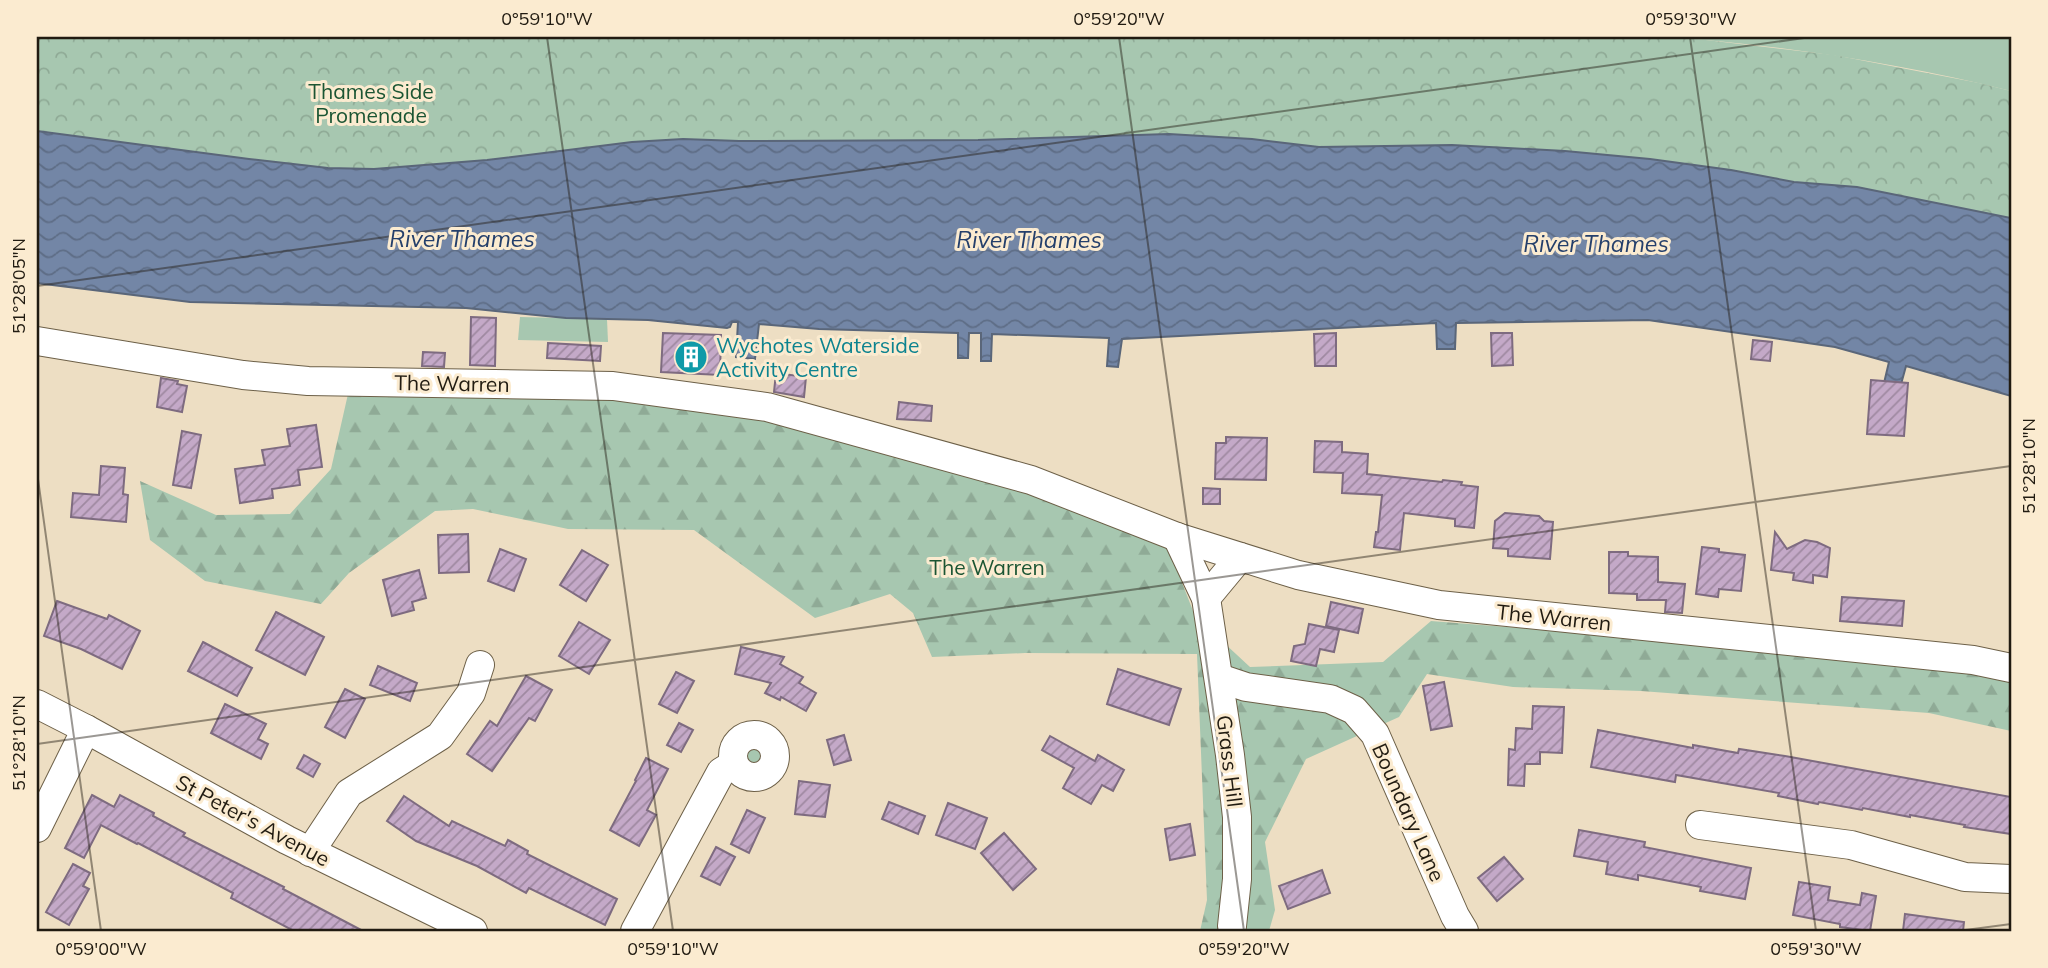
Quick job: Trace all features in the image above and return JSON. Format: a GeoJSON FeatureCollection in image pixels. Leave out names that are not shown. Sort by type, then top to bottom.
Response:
{"type":"FeatureCollection","features":[{"type":"Feature","properties":{"kind":"street","name":"The Warren"},"geometry":{"type":"LineString","coordinates":[[37,341],[243,375],[308,381],[613,386],[766,407],[1031,480],[1177,537],[1298,575],[1439,606],[1973,660],[2011,668]]}},
{"type":"Feature","properties":{"kind":"street","name":"Grass Hill"},"geometry":{"type":"LineString","coordinates":[[1177,537],[1206,598],[1230,755],[1237,817],[1237,878],[1232,926]]}},
{"type":"Feature","properties":{"kind":"street"},"geometry":{"type":"LineString","coordinates":[[1206,598],[1240,557]]}},
{"type":"Feature","properties":{"kind":"street"},"geometry":{"type":"LineString","coordinates":[[310,852],[349,793],[440,736],[471,693],[480,666]]}},
{"type":"Feature","properties":{"kind":"street","name":"Boundary Lane"},"geometry":{"type":"LineString","coordinates":[[1219,678],[1246,687],[1330,699],[1354,710],[1375,734],[1464,931]]}},
{"type":"Feature","properties":{"kind":"street","name":"St Peter's Avenue"},"geometry":{"type":"LineString","coordinates":[[37,704],[310,852],[472,931]]}},
{"type":"Feature","properties":{"kind":"street"},"geometry":{"type":"LineString","coordinates":[[37,828],[86,729]]}},
{"type":"Feature","properties":{"kind":"street"},"geometry":{"type":"LineString","coordinates":[[635,931],[721,772],[734,764]]}},
{"type":"Feature","properties":{"kind":"street"},"geometry":{"type":"LineString","coordinates":[[1713,822],[1851,845],[1965,877],[2011,879]]}},
{"type":"Feature","properties":{"kind":"green space","name":"Thames Side Promenade"},"geometry":{"type":"Polygon","coordinates":[[[37,37],[1689,38],[1834,55],[2011,91],[2011,218],[1857,187],[1794,182],[1650,159],[1452,145],[1319,147],[1252,139],[1169,134],[978,140],[683,139],[632,142],[487,160],[374,169],[328,168],[37,131],[37,37]]]}},
{"type":"Feature","properties":{"kind":"green space"},"geometry":{"type":"Polygon","coordinates":[[[1667,37],[2011,37],[2011,91],[1840,56],[1667,37]]]}},
{"type":"Feature","properties":{"kind":"green space"},"geometry":{"type":"Polygon","coordinates":[[[520,317],[607,319],[608,342],[518,340],[520,317]]]}},
{"type":"Feature","properties":{"kind":"green space","name":"The Warren"},"geometry":{"type":"Polygon","coordinates":[[[348,394],[571,394],[780,422],[1019,485],[1167,544],[1195,616],[1250,667],[1383,662],[1431,621],[1794,650],[2011,678],[2011,731],[1929,713],[1641,691],[1513,687],[1427,674],[1399,717],[1306,759],[1265,842],[1275,910],[1269,931],[1200,931],[1207,900],[1197,654],[1025,653],[932,657],[913,613],[890,594],[815,618],[694,530],[568,529],[473,509],[435,511],[349,573],[321,604],[205,581],[150,540],[140,481],[216,515],[290,514],[331,469],[348,394]]]}},
{"type":"Feature","properties":{"kind":"green space"},"geometry":{"type":"Polygon","coordinates":[[[756,742],[765,746],[769,755],[765,764],[756,768],[747,764],[743,755],[747,746],[756,742]]]}},
{"type":"Feature","properties":{"kind":"water","name":"River Thames"},"geometry":{"type":"Polygon","coordinates":[[[37,131],[328,168],[374,169],[683,139],[978,140],[1169,134],[1252,139],[1319,147],[1452,145],[1650,159],[1794,182],[1857,187],[2011,218],[2011,396],[1906,366],[1900,388],[1884,383],[1889,362],[1835,347],[1648,320],[1456,323],[1455,349],[1437,349],[1436,323],[1122,339],[1118,367],[1107,366],[1109,338],[992,334],[991,361],[981,361],[981,333],[969,333],[968,358],[958,358],[958,333],[819,329],[759,324],[755,359],[736,357],[738,322],[732,322],[727,328],[648,320],[566,318],[466,308],[190,302],[37,283],[37,131]]]}},
{"type":"Feature","properties":{"kind":"building"},"geometry":{"type":"Polygon","coordinates":[[[471,317],[496,318],[495,366],[470,365],[471,317]]]}},
{"type":"Feature","properties":{"kind":"building","name":"Wychotes Waterside Activity Centre"},"geometry":{"type":"Polygon","coordinates":[[[663,333],[721,335],[720,375],[661,372],[663,333]]]}},
{"type":"Feature","properties":{"kind":"building"},"geometry":{"type":"Polygon","coordinates":[[[1336,333],[1336,366],[1315,366],[1314,334],[1336,333]]]}},
{"type":"Feature","properties":{"kind":"building"},"geometry":{"type":"Polygon","coordinates":[[[1491,333],[1512,333],[1513,365],[1492,366],[1491,333]]]}},
{"type":"Feature","properties":{"kind":"building"},"geometry":{"type":"Polygon","coordinates":[[[1753,340],[1772,342],[1770,361],[1751,359],[1753,340]]]}},
{"type":"Feature","properties":{"kind":"building"},"geometry":{"type":"Polygon","coordinates":[[[548,343],[601,346],[600,361],[547,358],[548,343]]]}},
{"type":"Feature","properties":{"kind":"building"},"geometry":{"type":"Polygon","coordinates":[[[423,352],[445,353],[444,367],[422,366],[423,352]]]}},
{"type":"Feature","properties":{"kind":"building"},"geometry":{"type":"Polygon","coordinates":[[[776,373],[806,377],[804,397],[774,392],[776,373]]]}},
{"type":"Feature","properties":{"kind":"building"},"geometry":{"type":"Polygon","coordinates":[[[161,378],[178,381],[177,384],[187,386],[182,412],[157,407],[161,378]]]}},
{"type":"Feature","properties":{"kind":"building"},"geometry":{"type":"Polygon","coordinates":[[[1871,380],[1908,383],[1904,436],[1867,434],[1871,380]]]}},
{"type":"Feature","properties":{"kind":"building"},"geometry":{"type":"Polygon","coordinates":[[[899,402],[932,406],[931,421],[897,419],[899,402]]]}},
{"type":"Feature","properties":{"kind":"building"},"geometry":{"type":"Polygon","coordinates":[[[316,425],[322,467],[298,470],[300,485],[272,489],[273,498],[240,503],[235,469],[265,465],[262,450],[290,446],[287,429],[316,425]]]}},
{"type":"Feature","properties":{"kind":"building"},"geometry":{"type":"Polygon","coordinates":[[[182,431],[201,435],[191,488],[173,485],[182,431]]]}},
{"type":"Feature","properties":{"kind":"building"},"geometry":{"type":"Polygon","coordinates":[[[1226,437],[1267,438],[1266,480],[1215,479],[1216,443],[1226,443],[1226,437]]]}},
{"type":"Feature","properties":{"kind":"building"},"geometry":{"type":"Polygon","coordinates":[[[1315,441],[1342,442],[1342,452],[1368,454],[1367,474],[1462,482],[1461,485],[1478,487],[1474,528],[1455,526],[1455,519],[1404,513],[1400,550],[1374,547],[1382,495],[1342,493],[1343,473],[1314,472],[1315,441]]]}},
{"type":"Feature","properties":{"kind":"building"},"geometry":{"type":"Polygon","coordinates":[[[101,466],[125,468],[123,494],[128,495],[126,522],[71,517],[73,493],[99,495],[101,466]]]}},
{"type":"Feature","properties":{"kind":"building"},"geometry":{"type":"Polygon","coordinates":[[[1203,488],[1220,489],[1220,504],[1203,504],[1203,488]]]}},
{"type":"Feature","properties":{"kind":"building"},"geometry":{"type":"Polygon","coordinates":[[[1505,513],[1539,516],[1544,521],[1553,522],[1550,559],[1508,556],[1508,549],[1493,548],[1495,521],[1505,513]]]}},
{"type":"Feature","properties":{"kind":"building"},"geometry":{"type":"Polygon","coordinates":[[[1775,532],[1787,549],[1805,540],[1830,548],[1827,577],[1813,575],[1813,583],[1793,580],[1794,573],[1771,570],[1775,532]]]}},
{"type":"Feature","properties":{"kind":"building"},"geometry":{"type":"Polygon","coordinates":[[[468,534],[469,572],[439,573],[438,535],[468,534]]]}},
{"type":"Feature","properties":{"kind":"building"},"geometry":{"type":"Polygon","coordinates":[[[1702,547],[1745,555],[1741,591],[1719,589],[1718,597],[1696,594],[1702,547]]]}},
{"type":"Feature","properties":{"kind":"building"},"geometry":{"type":"Polygon","coordinates":[[[500,549],[526,559],[514,591],[488,581],[500,549]]]}},
{"type":"Feature","properties":{"kind":"building"},"geometry":{"type":"Polygon","coordinates":[[[582,550],[608,565],[586,601],[560,585],[582,550]]]}},
{"type":"Feature","properties":{"kind":"building"},"geometry":{"type":"Polygon","coordinates":[[[1609,552],[1658,557],[1658,582],[1685,584],[1682,613],[1665,612],[1666,600],[1637,600],[1637,594],[1609,593],[1609,552]]]}},
{"type":"Feature","properties":{"kind":"building"},"geometry":{"type":"Polygon","coordinates":[[[419,570],[426,598],[412,602],[414,610],[392,616],[383,580],[419,570]]]}},
{"type":"Feature","properties":{"kind":"building"},"geometry":{"type":"Polygon","coordinates":[[[1842,597],[1904,601],[1902,626],[1840,621],[1842,597]]]}},
{"type":"Feature","properties":{"kind":"building"},"geometry":{"type":"Polygon","coordinates":[[[57,601],[107,619],[109,615],[140,631],[122,669],[81,649],[44,636],[57,601]]]}},
{"type":"Feature","properties":{"kind":"building"},"geometry":{"type":"Polygon","coordinates":[[[1331,602],[1363,609],[1358,633],[1326,626],[1331,602]]]}},
{"type":"Feature","properties":{"kind":"building"},"geometry":{"type":"Polygon","coordinates":[[[276,612],[324,637],[305,675],[256,650],[276,612]]]}},
{"type":"Feature","properties":{"kind":"building"},"geometry":{"type":"Polygon","coordinates":[[[579,622],[610,640],[589,674],[559,656],[579,622]]]}},
{"type":"Feature","properties":{"kind":"building"},"geometry":{"type":"Polygon","coordinates":[[[1309,624],[1339,630],[1334,652],[1320,649],[1316,666],[1291,661],[1294,646],[1305,644],[1309,624]]]}},
{"type":"Feature","properties":{"kind":"building"},"geometry":{"type":"Polygon","coordinates":[[[203,642],[252,668],[237,696],[188,671],[203,642]]]}},
{"type":"Feature","properties":{"kind":"building"},"geometry":{"type":"Polygon","coordinates":[[[741,647],[784,657],[780,664],[803,677],[799,683],[816,693],[806,711],[781,697],[780,700],[765,693],[771,683],[735,674],[741,647]]]}},
{"type":"Feature","properties":{"kind":"building"},"geometry":{"type":"Polygon","coordinates":[[[378,666],[417,683],[410,701],[370,685],[378,666]]]}},
{"type":"Feature","properties":{"kind":"building"},"geometry":{"type":"Polygon","coordinates":[[[1118,669],[1181,689],[1169,725],[1107,704],[1118,669]]]}},
{"type":"Feature","properties":{"kind":"building"},"geometry":{"type":"Polygon","coordinates":[[[676,672],[694,681],[677,713],[659,704],[676,672]]]}},
{"type":"Feature","properties":{"kind":"building"},"geometry":{"type":"Polygon","coordinates":[[[526,676],[552,690],[535,721],[529,718],[492,771],[467,754],[490,721],[497,726],[526,676]]]}},
{"type":"Feature","properties":{"kind":"building"},"geometry":{"type":"Polygon","coordinates":[[[1444,682],[1452,726],[1431,730],[1423,686],[1444,682]]]}},
{"type":"Feature","properties":{"kind":"building"},"geometry":{"type":"Polygon","coordinates":[[[345,689],[365,699],[345,738],[325,727],[345,689]]]}},
{"type":"Feature","properties":{"kind":"building"},"geometry":{"type":"Polygon","coordinates":[[[225,704],[266,724],[258,739],[268,744],[261,759],[211,733],[225,704]]]}},
{"type":"Feature","properties":{"kind":"building"},"geometry":{"type":"Polygon","coordinates":[[[1533,706],[1564,707],[1562,753],[1540,752],[1540,764],[1525,764],[1524,786],[1508,785],[1509,749],[1515,750],[1516,728],[1532,729],[1533,706]]]}},
{"type":"Feature","properties":{"kind":"building"},"geometry":{"type":"Polygon","coordinates":[[[679,723],[693,730],[681,752],[667,745],[679,723]]]}},
{"type":"Feature","properties":{"kind":"building"},"geometry":{"type":"Polygon","coordinates":[[[1598,730],[1693,748],[1693,745],[1738,753],[1739,749],[1785,756],[2011,797],[2011,834],[1910,815],[1819,802],[1818,804],[1778,796],[1779,793],[1676,775],[1675,782],[1591,767],[1598,730]]]}},
{"type":"Feature","properties":{"kind":"building"},"geometry":{"type":"Polygon","coordinates":[[[844,735],[851,760],[834,765],[827,740],[844,735]]]}},
{"type":"Feature","properties":{"kind":"building"},"geometry":{"type":"Polygon","coordinates":[[[1050,736],[1095,761],[1098,755],[1124,770],[1113,791],[1102,785],[1091,804],[1063,788],[1074,768],[1042,750],[1050,736]]]}},
{"type":"Feature","properties":{"kind":"building"},"geometry":{"type":"Polygon","coordinates":[[[304,755],[320,764],[313,777],[297,768],[304,755]]]}},
{"type":"Feature","properties":{"kind":"building"},"geometry":{"type":"Polygon","coordinates":[[[646,758],[668,769],[647,810],[656,815],[639,846],[610,830],[646,758]]]}},
{"type":"Feature","properties":{"kind":"building"},"geometry":{"type":"Polygon","coordinates":[[[799,781],[830,785],[825,817],[795,814],[799,781]]]}},
{"type":"Feature","properties":{"kind":"building"},"geometry":{"type":"Polygon","coordinates":[[[92,795],[114,807],[120,795],[185,833],[183,836],[363,931],[294,931],[231,898],[233,893],[101,825],[84,858],[65,848],[92,795]]]}},
{"type":"Feature","properties":{"kind":"building"},"geometry":{"type":"Polygon","coordinates":[[[404,796],[449,826],[452,821],[505,846],[508,840],[528,851],[527,854],[617,899],[605,925],[529,888],[526,893],[477,866],[416,841],[387,821],[404,796]]]}},
{"type":"Feature","properties":{"kind":"building"},"geometry":{"type":"Polygon","coordinates":[[[889,802],[925,816],[918,834],[882,819],[889,802]]]}},
{"type":"Feature","properties":{"kind":"building"},"geometry":{"type":"Polygon","coordinates":[[[948,803],[987,818],[975,849],[936,835],[948,803]]]}},
{"type":"Feature","properties":{"kind":"building"},"geometry":{"type":"Polygon","coordinates":[[[747,810],[765,818],[749,853],[731,844],[747,810]]]}},
{"type":"Feature","properties":{"kind":"building"},"geometry":{"type":"Polygon","coordinates":[[[1190,824],[1195,855],[1170,860],[1165,829],[1190,824]]]}},
{"type":"Feature","properties":{"kind":"building"},"geometry":{"type":"Polygon","coordinates":[[[1579,830],[1645,842],[1644,847],[1751,868],[1745,899],[1638,875],[1638,880],[1606,874],[1608,862],[1574,856],[1579,830]]]}},
{"type":"Feature","properties":{"kind":"building"},"geometry":{"type":"Polygon","coordinates":[[[1004,833],[1036,869],[1013,890],[981,853],[1004,833]]]}},
{"type":"Feature","properties":{"kind":"building"},"geometry":{"type":"Polygon","coordinates":[[[716,847],[735,857],[720,885],[701,876],[716,847]]]}},
{"type":"Feature","properties":{"kind":"building"},"geometry":{"type":"Polygon","coordinates":[[[1504,857],[1523,879],[1497,901],[1478,878],[1504,857]]]}},
{"type":"Feature","properties":{"kind":"building"},"geometry":{"type":"Polygon","coordinates":[[[73,864],[90,873],[83,886],[89,889],[69,925],[46,912],[73,864]]]}},
{"type":"Feature","properties":{"kind":"building"},"geometry":{"type":"Polygon","coordinates":[[[1322,870],[1330,893],[1288,909],[1279,886],[1322,870]]]}},
{"type":"Feature","properties":{"kind":"building"},"geometry":{"type":"Polygon","coordinates":[[[1799,882],[1830,887],[1828,900],[1860,905],[1862,893],[1876,896],[1870,931],[1840,927],[1840,924],[1793,915],[1799,882]]]}},
{"type":"Feature","properties":{"kind":"building"},"geometry":{"type":"Polygon","coordinates":[[[1905,914],[1964,922],[1963,931],[1903,931],[1905,914]]]}},
{"type":"Feature","properties":{"kind":"place","name":"Wychotes Waterside Activity Centre"},"geometry":{"type":"Point","coordinates":[691,357]}}]}
